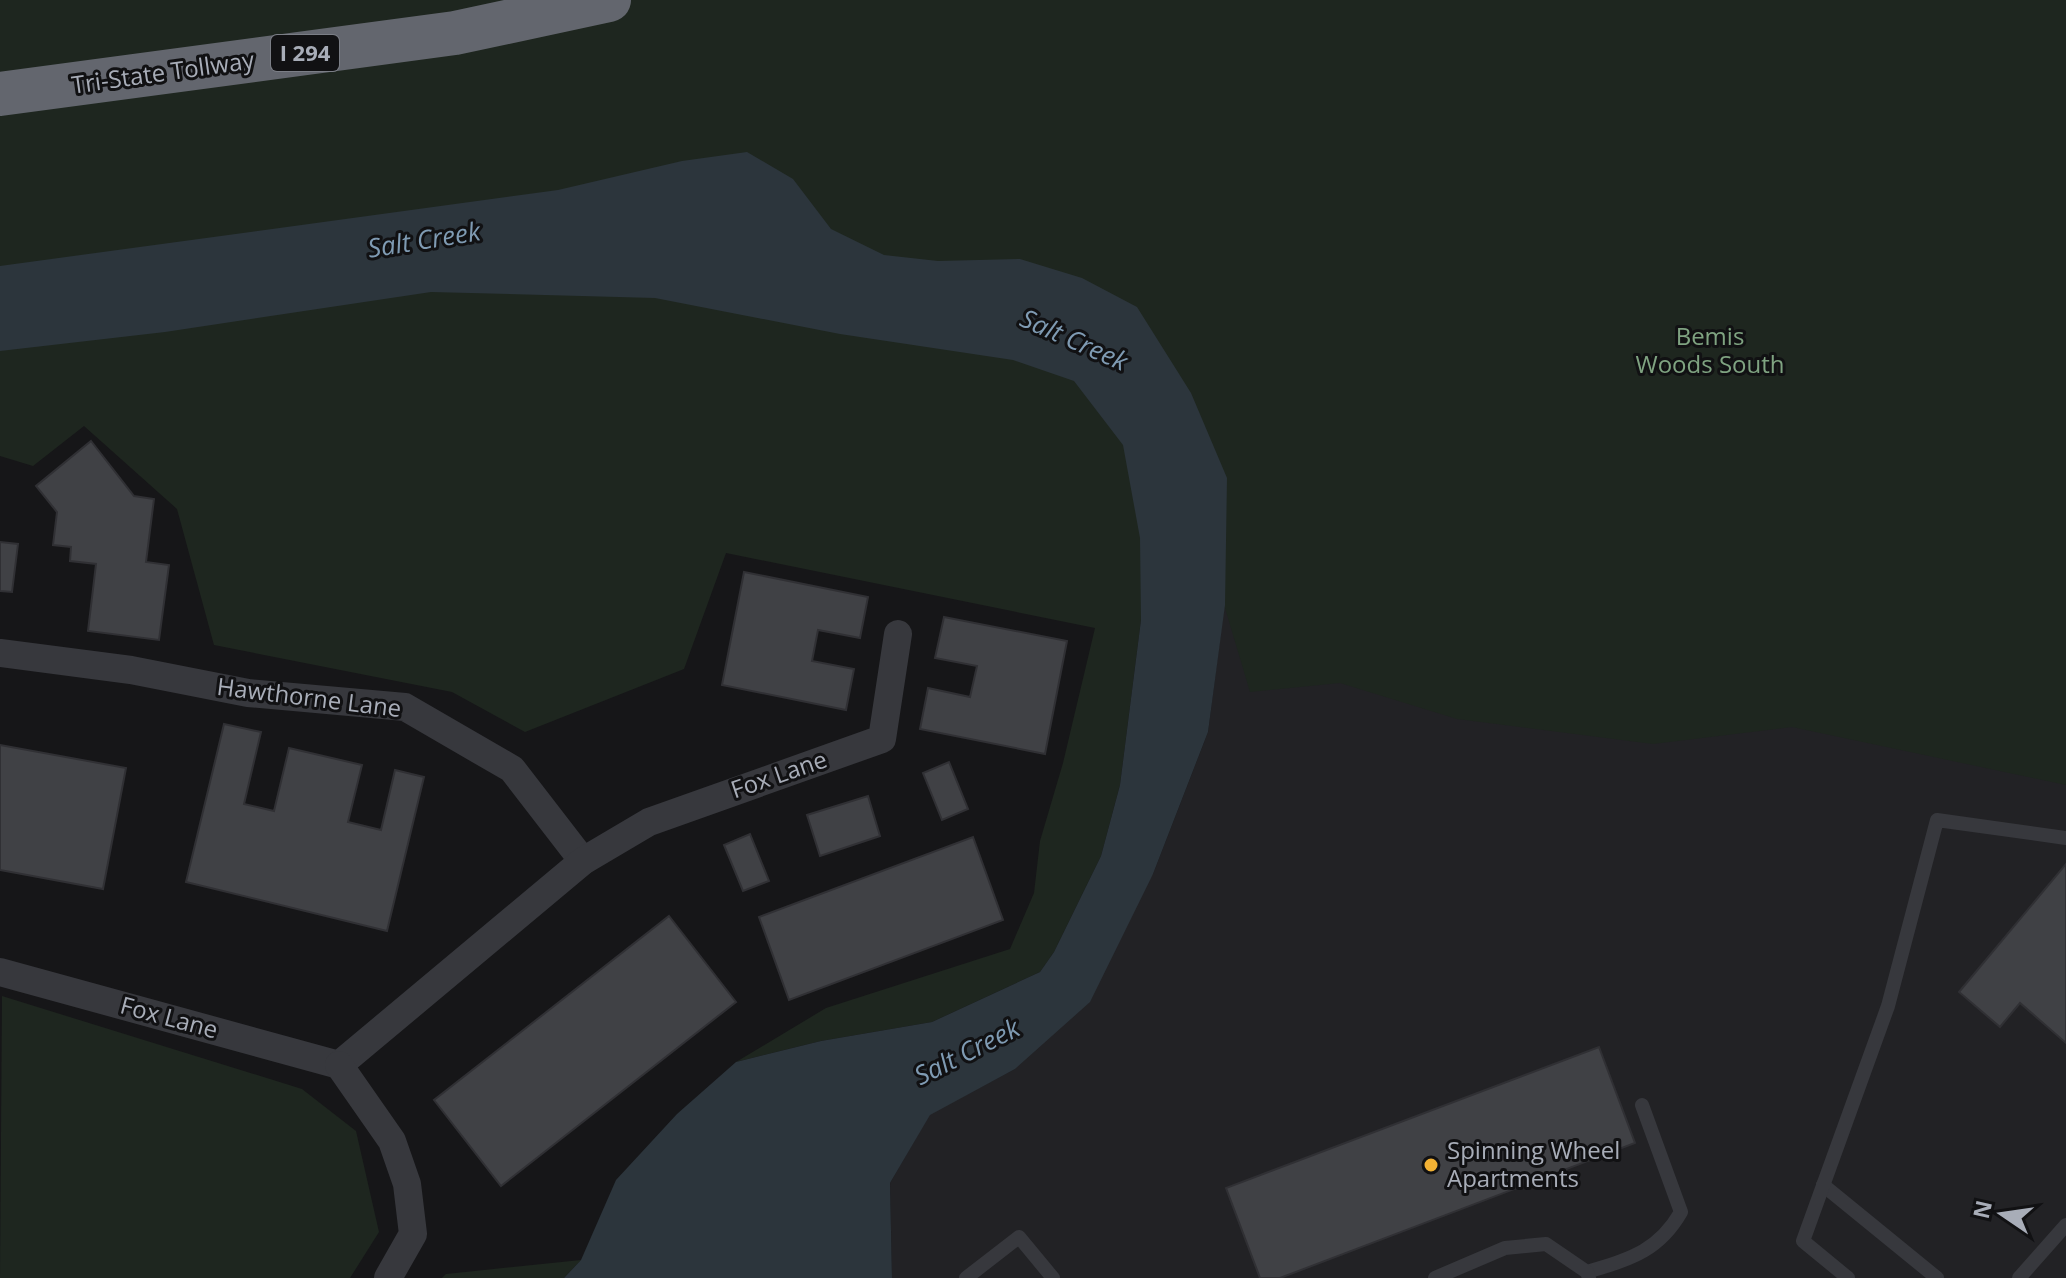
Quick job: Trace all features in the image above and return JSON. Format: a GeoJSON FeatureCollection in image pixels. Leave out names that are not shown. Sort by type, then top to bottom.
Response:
{"type":"FeatureCollection","features":[{"type":"Feature","properties":{"kind":"highway","name":"Tri-State Tollway"},"geometry":{"type":"LineString","coordinates":[[0,94],[455,33],[609,0]]}},
{"type":"Feature","properties":{"kind":"street","name":"Fox Lane"},"geometry":{"type":"LineString","coordinates":[[583,861],[649,822],[882,739],[898,634]]}},
{"type":"Feature","properties":{"kind":"street","name":"Hawthorne Lane"},"geometry":{"type":"LineString","coordinates":[[0,653],[131,670],[248,693],[405,707],[512,769],[583,861]]}},
{"type":"Feature","properties":{"kind":"street"},"geometry":{"type":"LineString","coordinates":[[388,1278],[413,1234],[407,1184],[392,1141],[339,1065],[583,861]]}},
{"type":"Feature","properties":{"kind":"street","name":"Fox Lane"},"geometry":{"type":"LineString","coordinates":[[0,972],[339,1065]]}},
{"type":"Feature","properties":{"kind":"lane"},"geometry":{"type":"LineString","coordinates":[[1848,1278],[1803,1241],[1888,1006],[1937,820],[2066,838]]}},
{"type":"Feature","properties":{"kind":"lane"},"geometry":{"type":"LineString","coordinates":[[1435,1278],[1505,1248],[1546,1244],[1588,1275],[1627,1260],[1667,1236],[1681,1212],[1642,1105]]}},
{"type":"Feature","properties":{"kind":"lane"},"geometry":{"type":"LineString","coordinates":[[1823,1185],[1937,1278]]}},
{"type":"Feature","properties":{"kind":"lane"},"geometry":{"type":"LineString","coordinates":[[2019,1278],[2066,1225]]}},
{"type":"Feature","properties":{"kind":"lane"},"geometry":{"type":"LineString","coordinates":[[966,1278],[1019,1237],[1053,1278]]}},
{"type":"Feature","properties":{"kind":"shaded area"},"geometry":{"type":"Polygon","coordinates":[[[1224,608],[2066,780],[2066,1278],[892,1278],[890,1183],[930,1114],[1015,1069],[1153,874],[1208,732],[1224,608]]]}},
{"type":"Feature","properties":{"kind":"green space","name":"Bemis Woods South"},"geometry":{"type":"Polygon","coordinates":[[[0,0],[2066,0],[2066,785],[1792,727],[1653,744],[1457,719],[1340,683],[1250,692],[1225,608],[1141,590],[1141,620],[1120,785],[1101,856],[1054,952],[1040,972],[932,1022],[821,1041],[736,1062],[826,1008],[1010,949],[1034,893],[1040,841],[1063,763],[1095,628],[726,553],[684,669],[525,732],[452,692],[214,645],[177,509],[84,426],[33,466],[0,456],[0,0]]]}},
{"type":"Feature","properties":{"kind":"green space"},"geometry":{"type":"Polygon","coordinates":[[[2,996],[302,1089],[356,1131],[379,1232],[350,1278],[0,1278],[2,996]]]}},
{"type":"Feature","properties":{"kind":"green space"},"geometry":{"type":"Polygon","coordinates":[[[581,1260],[564,1278],[442,1278],[446,1274],[581,1260]]]}},
{"type":"Feature","properties":{"kind":"water","name":"Salt Creek"},"geometry":{"type":"Polygon","coordinates":[[[747,152],[793,179],[831,229],[884,255],[938,261],[1020,259],[1082,278],[1137,307],[1191,393],[1227,478],[1225,605],[1208,732],[1153,874],[1090,1002],[1015,1069],[930,1115],[890,1183],[892,1278],[564,1278],[581,1260],[616,1180],[677,1114],[736,1062],[821,1041],[932,1022],[1040,972],[1054,952],[1101,856],[1120,785],[1141,620],[1140,538],[1123,445],[1074,381],[1013,360],[840,334],[655,298],[431,292],[165,332],[0,351],[0,266],[558,190],[682,161],[747,152]]]}},
{"type":"Feature","properties":{"kind":"building"},"geometry":{"type":"Polygon","coordinates":[[[91,441],[134,496],[154,499],[146,562],[169,565],[159,640],[88,631],[96,564],[70,561],[71,547],[53,545],[57,512],[36,486],[91,441]]]}},
{"type":"Feature","properties":{"kind":"building"},"geometry":{"type":"Polygon","coordinates":[[[0,542],[18,544],[12,592],[0,591],[0,542]]]}},
{"type":"Feature","properties":{"kind":"building"},"geometry":{"type":"Polygon","coordinates":[[[744,572],[868,597],[860,638],[818,630],[812,661],[854,669],[846,710],[722,685],[744,572]]]}},
{"type":"Feature","properties":{"kind":"building"},"geometry":{"type":"Polygon","coordinates":[[[944,617],[1067,641],[1045,754],[920,729],[928,688],[970,697],[977,666],[935,658],[944,617]]]}},
{"type":"Feature","properties":{"kind":"building"},"geometry":{"type":"Polygon","coordinates":[[[224,724],[261,732],[244,804],[274,811],[289,748],[362,765],[348,822],[381,830],[395,770],[424,777],[387,931],[186,882],[224,724]]]}},
{"type":"Feature","properties":{"kind":"building"},"geometry":{"type":"Polygon","coordinates":[[[0,745],[126,768],[103,889],[0,870],[0,745]]]}},
{"type":"Feature","properties":{"kind":"building"},"geometry":{"type":"Polygon","coordinates":[[[949,762],[968,809],[942,820],[923,773],[949,762]]]}},
{"type":"Feature","properties":{"kind":"building"},"geometry":{"type":"Polygon","coordinates":[[[868,796],[880,836],[820,856],[807,815],[868,796]]]}},
{"type":"Feature","properties":{"kind":"building"},"geometry":{"type":"Polygon","coordinates":[[[750,834],[769,881],[743,891],[724,845],[750,834]]]}},
{"type":"Feature","properties":{"kind":"building"},"geometry":{"type":"Polygon","coordinates":[[[973,837],[1003,920],[789,1000],[759,917],[973,837]]]}},
{"type":"Feature","properties":{"kind":"building"},"geometry":{"type":"Polygon","coordinates":[[[2066,864],[2066,1043],[2020,1003],[2000,1027],[1959,992],[2066,864]]]}},
{"type":"Feature","properties":{"kind":"building"},"geometry":{"type":"Polygon","coordinates":[[[669,916],[736,1002],[501,1186],[434,1100],[669,916]]]}},
{"type":"Feature","properties":{"kind":"building","name":"Spinning Wheel Apartments"},"geometry":{"type":"Polygon","coordinates":[[[1599,1047],[1635,1143],[1280,1278],[1260,1278],[1226,1188],[1599,1047]]]}},
{"type":"Feature","properties":{"kind":"place","name":"Spinning Wheel Apartments"},"geometry":{"type":"Point","coordinates":[1431,1165]}}]}
